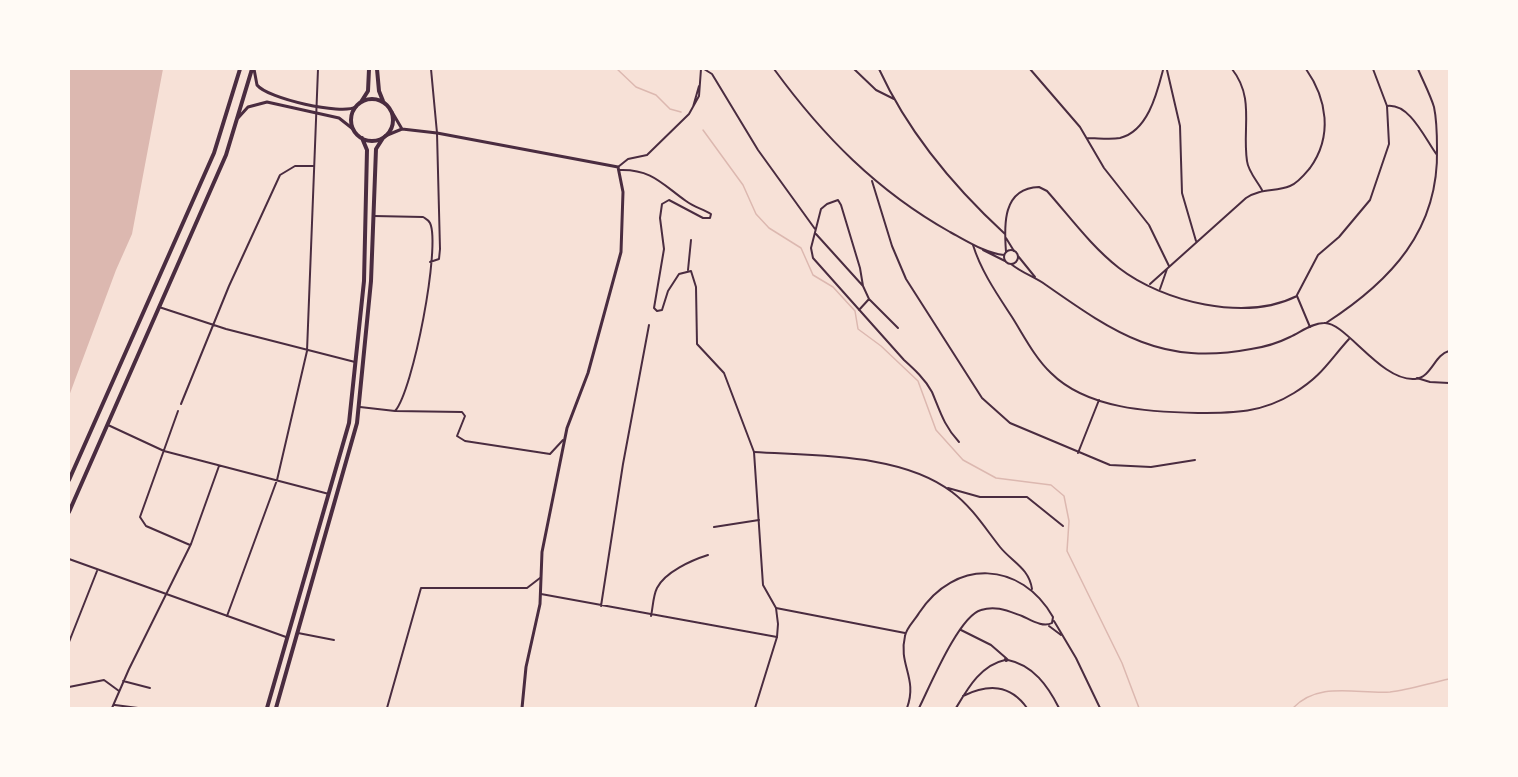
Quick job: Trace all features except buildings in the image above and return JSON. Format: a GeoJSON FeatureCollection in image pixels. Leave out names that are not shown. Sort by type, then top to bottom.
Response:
{"type":"FeatureCollection","features":[{"type":"Feature","properties":{"kind":"highway"},"geometry":{"type":"LineString","coordinates":[[69,480],[211,160],[227,118],[240,69]]}},
{"type":"Feature","properties":{"kind":"highway"},"geometry":{"type":"LineString","coordinates":[[69,512],[226,155],[253,69]]}},
{"type":"Feature","properties":{"kind":"highway"},"geometry":{"type":"LineString","coordinates":[[267,708],[349,423],[356,362],[366,214],[367,150],[362,138],[353,129],[351,117],[368,91],[369,69]]}},
{"type":"Feature","properties":{"kind":"highway"},"geometry":{"type":"LineString","coordinates":[[276,708],[351,450],[360,407],[374,216],[376,149],[392,125],[392,112],[379,91],[377,69]]}},
{"type":"Feature","properties":{"kind":"highway"},"geometry":{"type":"LineString","coordinates":[[361,102],[374,99],[386,104]]}},
{"type":"Feature","properties":{"kind":"highway"},"geometry":{"type":"LineString","coordinates":[[362,138],[372,141],[384,137]]}},
{"type":"Feature","properties":{"kind":"main road"},"geometry":{"type":"LineString","coordinates":[[253,69],[255,79],[264,92],[345,110],[356,107]]}},
{"type":"Feature","properties":{"kind":"main road"},"geometry":{"type":"LineString","coordinates":[[238,118],[248,107],[264,103],[342,119],[353,129]]}},
{"type":"Feature","properties":{"kind":"main road"},"geometry":{"type":"LineString","coordinates":[[392,112],[402,129]]}},
{"type":"Feature","properties":{"kind":"main road"},"geometry":{"type":"LineString","coordinates":[[384,137],[402,129],[437,133],[619,168],[623,192],[621,252],[588,373],[572,411],[564,440],[542,552],[541,594],[526,667],[522,708]]}},
{"type":"Feature","properties":{"kind":"street"},"geometry":{"type":"LineString","coordinates":[[227,616],[277,480],[307,351],[318,69]]}},
{"type":"Feature","properties":{"kind":"street"},"geometry":{"type":"LineString","coordinates":[[430,262],[438,260],[440,254],[437,133],[431,69]]}},
{"type":"Feature","properties":{"kind":"street"},"geometry":{"type":"LineString","coordinates":[[619,168],[628,159],[650,153],[693,109],[698,95],[702,69],[714,77]]}},
{"type":"Feature","properties":{"kind":"street"},"geometry":{"type":"LineString","coordinates":[[713,69],[714,77],[758,150],[816,230],[818,239],[863,286]]}},
{"type":"Feature","properties":{"kind":"street"},"geometry":{"type":"LineString","coordinates":[[774,69],[825,131],[872,181],[921,215],[1035,277],[1106,327],[1140,342],[1180,352],[1206,354],[1248,350],[1274,344],[1310,327],[1326,323],[1375,288],[1409,250],[1433,200],[1437,156],[1433,106],[1418,69]]}},
{"type":"Feature","properties":{"kind":"street"},"geometry":{"type":"LineString","coordinates":[[854,69],[876,90],[894,99]]}},
{"type":"Feature","properties":{"kind":"street"},"geometry":{"type":"LineString","coordinates":[[879,69],[894,99],[929,150],[963,192],[1005,236],[1035,277]]}},
{"type":"Feature","properties":{"kind":"street"},"geometry":{"type":"LineString","coordinates":[[1030,69],[1086,138],[1104,168],[1149,225],[1168,267],[1160,289]]}},
{"type":"Feature","properties":{"kind":"street"},"geometry":{"type":"LineString","coordinates":[[1086,138],[1119,138],[1135,129],[1149,110],[1162,69],[1168,69],[1180,126],[1182,193],[1196,241]]}},
{"type":"Feature","properties":{"kind":"street"},"geometry":{"type":"LineString","coordinates":[[1232,69],[1242,83],[1247,102],[1247,162],[1262,190]]}},
{"type":"Feature","properties":{"kind":"street"},"geometry":{"type":"LineString","coordinates":[[1149,285],[1241,201],[1262,190],[1293,185],[1310,167],[1321,147],[1326,124],[1319,91],[1306,69]]}},
{"type":"Feature","properties":{"kind":"street"},"geometry":{"type":"LineString","coordinates":[[1006,262],[1005,215],[1010,203],[1025,191],[1039,187],[1047,191],[1109,259],[1128,274],[1149,285],[1197,302],[1226,308],[1272,304],[1297,296],[1318,255],[1339,237],[1370,200],[1389,144],[1387,106],[1373,69]]}},
{"type":"Feature","properties":{"kind":"street"},"geometry":{"type":"LineString","coordinates":[[1387,106],[1395,105],[1405,111],[1437,156]]}},
{"type":"Feature","properties":{"kind":"street"},"geometry":{"type":"LineString","coordinates":[[181,404],[212,325],[280,175],[295,166],[314,166]]}},
{"type":"Feature","properties":{"kind":"street"},"geometry":{"type":"LineString","coordinates":[[619,168],[655,177],[687,202],[710,214],[710,218],[706,219],[669,200],[662,204],[660,218],[664,249],[655,290],[654,308],[657,311],[663,308],[668,291],[679,274],[688,270]]}},
{"type":"Feature","properties":{"kind":"street"},"geometry":{"type":"LineString","coordinates":[[872,181],[892,246],[906,279],[982,398],[1010,423],[1104,464],[1155,467],[1195,460]]}},
{"type":"Feature","properties":{"kind":"street"},"geometry":{"type":"LineString","coordinates":[[898,328],[869,299],[863,286],[860,268],[838,200],[822,208],[811,248],[813,258],[925,382],[946,428],[959,442]]}},
{"type":"Feature","properties":{"kind":"street"},"geometry":{"type":"LineString","coordinates":[[374,216],[423,217],[431,225],[430,262],[417,350],[404,398],[395,411]]}},
{"type":"Feature","properties":{"kind":"street"},"geometry":{"type":"LineString","coordinates":[[688,270],[691,240]]}},
{"type":"Feature","properties":{"kind":"street"},"geometry":{"type":"LineString","coordinates":[[973,244],[985,272],[1044,366],[1073,389],[1099,400],[1169,412],[1232,414],[1254,411],[1279,401],[1304,386],[1330,365],[1349,339]]}},
{"type":"Feature","properties":{"kind":"street"},"geometry":{"type":"LineString","coordinates":[[981,249],[1005,254],[1014,251]]}},
{"type":"Feature","properties":{"kind":"street"},"geometry":{"type":"LineString","coordinates":[[1011,264],[1016,262],[1018,255]]}},
{"type":"Feature","properties":{"kind":"street"},"geometry":{"type":"LineString","coordinates":[[688,270],[692,273],[696,287],[697,344],[724,373],[754,452],[763,585],[776,608],[778,624],[777,637],[755,708]]}},
{"type":"Feature","properties":{"kind":"street"},"geometry":{"type":"LineString","coordinates":[[1297,296],[1310,327]]}},
{"type":"Feature","properties":{"kind":"street"},"geometry":{"type":"LineString","coordinates":[[860,310],[869,299]]}},
{"type":"Feature","properties":{"kind":"street"},"geometry":{"type":"LineString","coordinates":[[159,308],[212,325],[356,362]]}},
{"type":"Feature","properties":{"kind":"street"},"geometry":{"type":"LineString","coordinates":[[1326,323],[1334,325],[1391,371],[1405,377],[1449,383]]}},
{"type":"Feature","properties":{"kind":"street"},"geometry":{"type":"LineString","coordinates":[[601,606],[623,464],[649,325]]}},
{"type":"Feature","properties":{"kind":"street"},"geometry":{"type":"LineString","coordinates":[[1417,378],[1426,373],[1442,354],[1449,351]]}},
{"type":"Feature","properties":{"kind":"street"},"geometry":{"type":"LineString","coordinates":[[1078,453],[1099,400]]}},
{"type":"Feature","properties":{"kind":"street"},"geometry":{"type":"LineString","coordinates":[[360,407],[395,411],[462,412],[465,416],[457,436],[473,442],[550,454],[564,440]]}},
{"type":"Feature","properties":{"kind":"street"},"geometry":{"type":"LineString","coordinates":[[178,411],[140,519],[153,530],[190,545]]}},
{"type":"Feature","properties":{"kind":"street"},"geometry":{"type":"LineString","coordinates":[[108,425],[164,451],[329,494]]}},
{"type":"Feature","properties":{"kind":"street"},"geometry":{"type":"LineString","coordinates":[[754,452],[864,459],[927,478],[946,488],[980,497],[1019,494],[1027,496],[1063,526]]}},
{"type":"Feature","properties":{"kind":"street"},"geometry":{"type":"LineString","coordinates":[[138,708],[114,707],[123,681],[190,545],[219,466]]}},
{"type":"Feature","properties":{"kind":"street"},"geometry":{"type":"LineString","coordinates":[[946,488],[976,515],[1001,548],[1025,570],[1032,590]]}},
{"type":"Feature","properties":{"kind":"street"},"geometry":{"type":"LineString","coordinates":[[714,527],[759,520]]}},
{"type":"Feature","properties":{"kind":"street"},"geometry":{"type":"LineString","coordinates":[[651,616],[656,592],[663,580],[688,563],[708,555]]}},
{"type":"Feature","properties":{"kind":"street"},"geometry":{"type":"LineString","coordinates":[[69,559],[288,638]]}},
{"type":"Feature","properties":{"kind":"street"},"geometry":{"type":"LineString","coordinates":[[69,642],[97,571]]}},
{"type":"Feature","properties":{"kind":"street"},"geometry":{"type":"LineString","coordinates":[[907,708],[912,692],[903,653],[905,633],[946,585],[970,574],[987,572],[1032,590],[1042,599],[1100,708]]}},
{"type":"Feature","properties":{"kind":"street"},"geometry":{"type":"LineString","coordinates":[[387,708],[421,588],[527,588],[540,578]]}},
{"type":"Feature","properties":{"kind":"street"},"geometry":{"type":"LineString","coordinates":[[541,594],[651,616],[777,637]]}},
{"type":"Feature","properties":{"kind":"street"},"geometry":{"type":"LineString","coordinates":[[776,608],[905,633]]}},
{"type":"Feature","properties":{"kind":"street"},"geometry":{"type":"LineString","coordinates":[[920,708],[961,630],[972,614],[993,608],[1047,625],[1063,637]]}},
{"type":"Feature","properties":{"kind":"street"},"geometry":{"type":"LineString","coordinates":[[1047,625],[1054,621]]}},
{"type":"Feature","properties":{"kind":"street"},"geometry":{"type":"LineString","coordinates":[[961,630],[991,645],[1006,659],[1026,666],[1039,677],[1059,708]]}},
{"type":"Feature","properties":{"kind":"street"},"geometry":{"type":"LineString","coordinates":[[298,633],[334,640]]}},
{"type":"Feature","properties":{"kind":"street"},"geometry":{"type":"LineString","coordinates":[[956,708],[979,674],[992,664],[1006,659]]}},
{"type":"Feature","properties":{"kind":"street"},"geometry":{"type":"LineString","coordinates":[[69,687],[104,680],[119,691]]}},
{"type":"Feature","properties":{"kind":"street"},"geometry":{"type":"LineString","coordinates":[[123,681],[150,688]]}},
{"type":"Feature","properties":{"kind":"street"},"geometry":{"type":"LineString","coordinates":[[963,696],[979,688],[1004,689],[1020,698],[1027,708]]}},
{"type":"Feature","properties":{"kind":"shaded area"},"geometry":{"type":"Polygon","coordinates":[[[69,69],[163,69],[132,234],[116,270],[69,396],[69,69]]]}},
{"type":"Feature","properties":{"kind":"waterway"},"geometry":{"type":"LineString","coordinates":[[617,69],[636,87],[656,95],[670,109],[681,112]]}},
{"type":"Feature","properties":{"kind":"waterway"},"geometry":{"type":"LineString","coordinates":[[703,130],[743,185],[756,214],[769,228],[801,248],[813,275],[833,287],[855,311],[858,329],[881,346],[918,381],[936,430],[963,460],[996,478],[1051,485],[1064,496],[1069,521],[1067,551],[1122,663],[1139,708]]}},
{"type":"Feature","properties":{"kind":"waterway"},"geometry":{"type":"LineString","coordinates":[[1293,708],[1314,694],[1338,691],[1390,692],[1449,679]]}}]}
